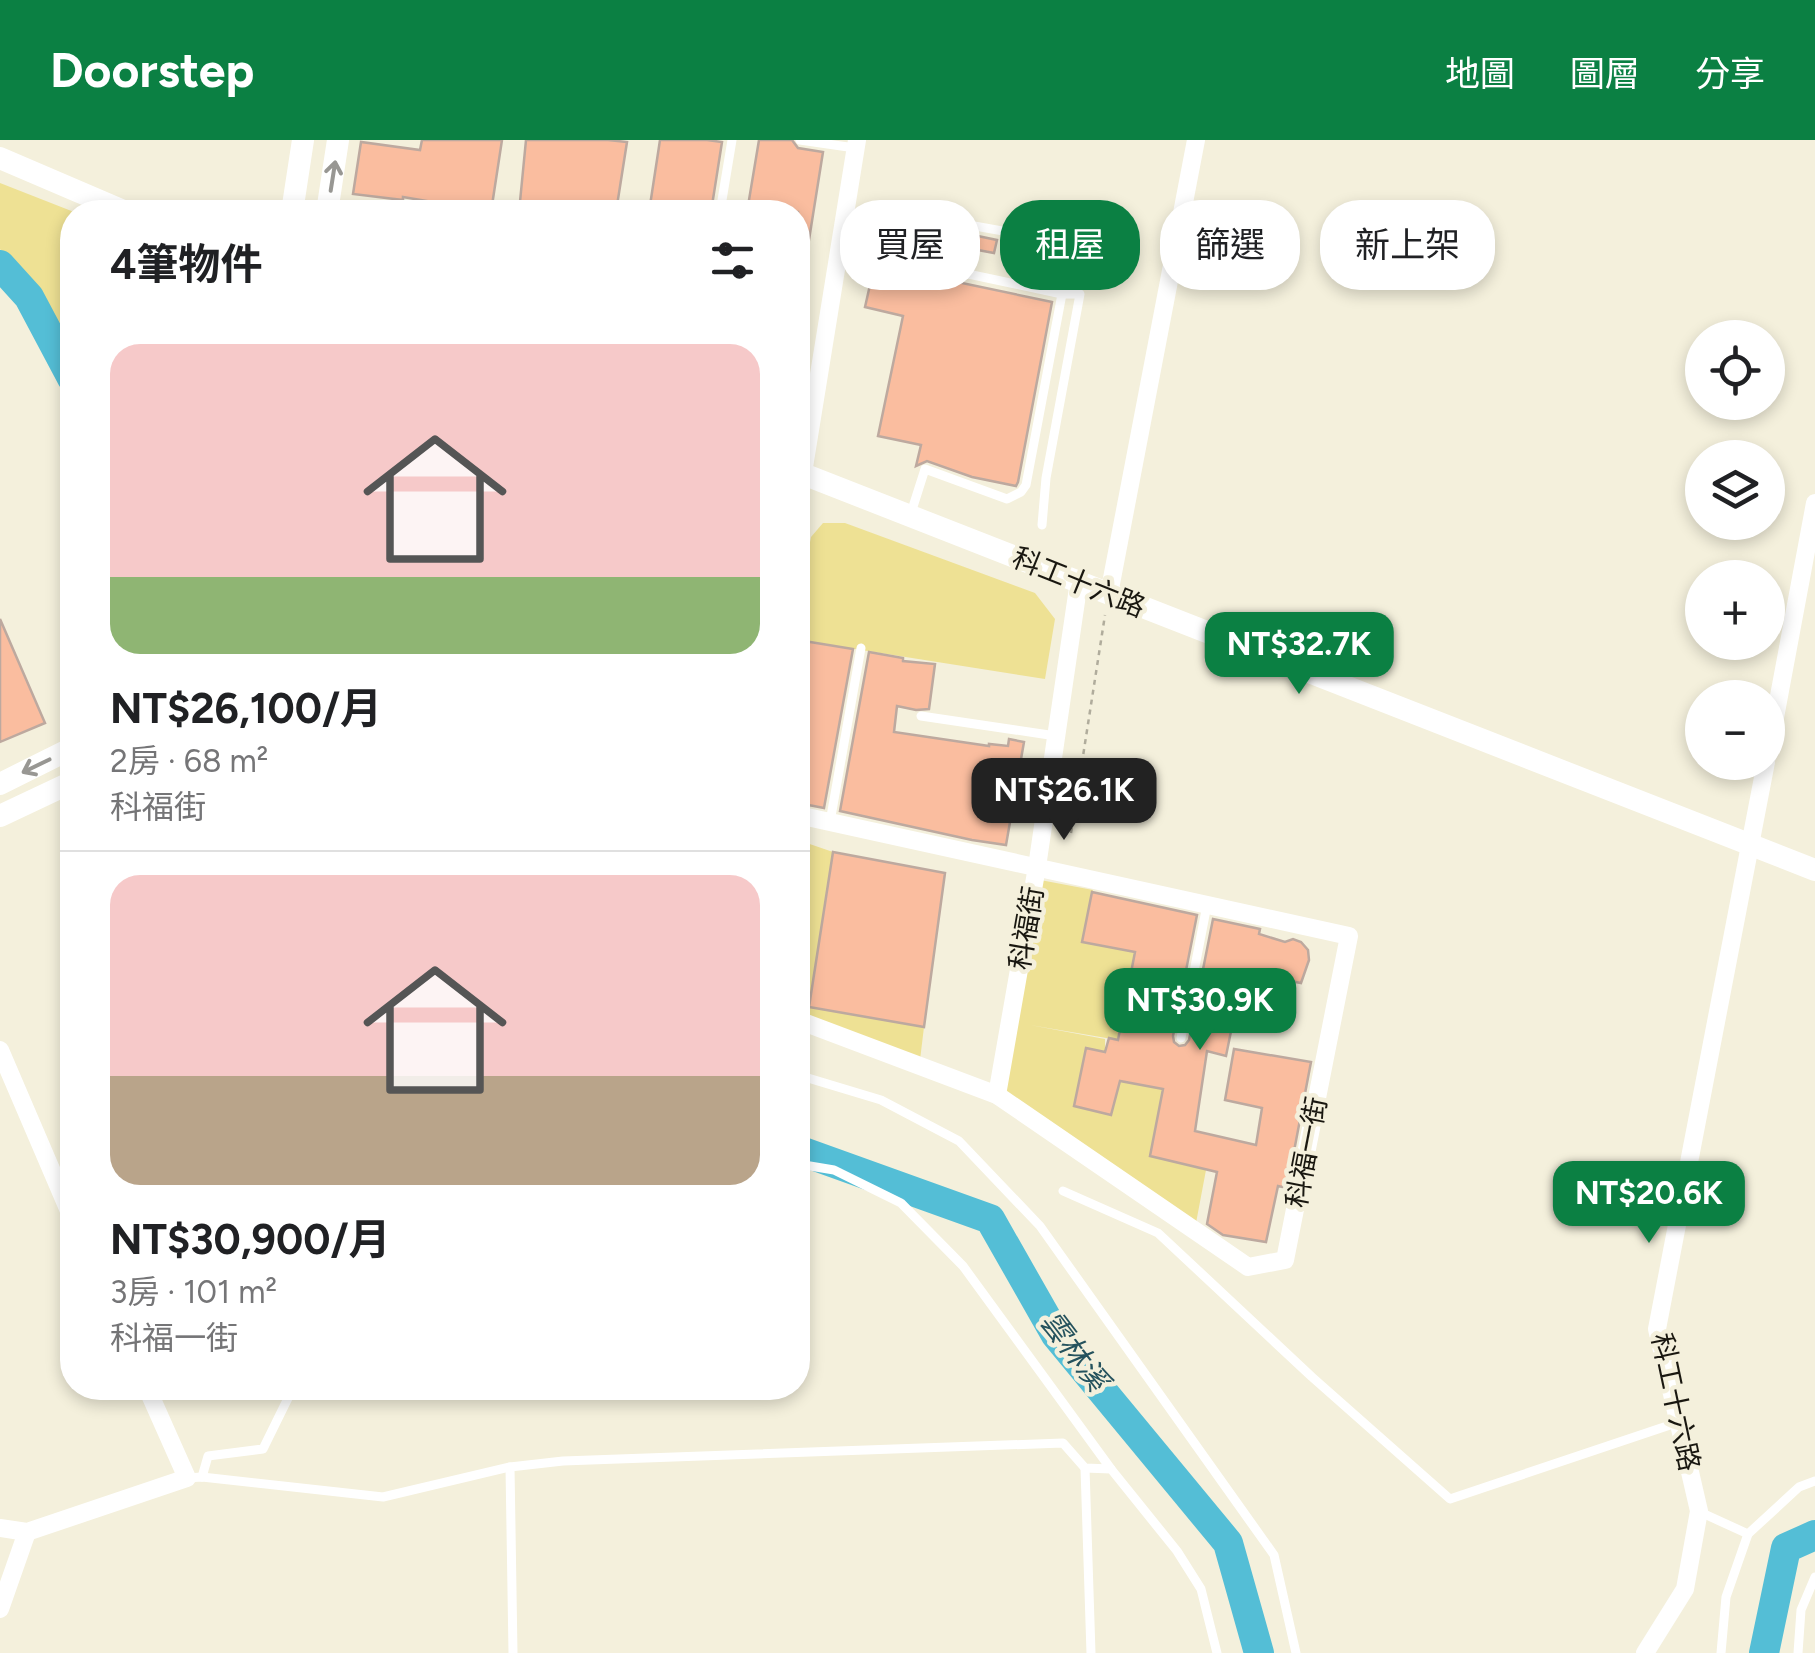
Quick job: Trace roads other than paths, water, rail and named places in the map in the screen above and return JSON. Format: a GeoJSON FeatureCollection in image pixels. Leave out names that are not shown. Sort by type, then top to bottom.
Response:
{"type":"FeatureCollection","features":[{"type":"Feature","properties":{"kind":"street"},"geometry":{"type":"LineString","coordinates":[[294,200],[303,140]]}},
{"type":"Feature","properties":{"kind":"street"},"geometry":{"type":"LineString","coordinates":[[329,200],[338,140]]}},
{"type":"Feature","properties":{"kind":"street"},"geometry":{"type":"LineString","coordinates":[[1108,594],[1196,140]]}},
{"type":"Feature","properties":{"kind":"street"},"geometry":{"type":"LineString","coordinates":[[810,415],[856,144]]}},
{"type":"Feature","properties":{"kind":"street"},"geometry":{"type":"LineString","coordinates":[[0,158],[98,200]]}},
{"type":"Feature","properties":{"kind":"street","name":"科工十六路"},"geometry":{"type":"LineString","coordinates":[[810,477],[1815,870]]}},
{"type":"Feature","properties":{"kind":"street"},"geometry":{"type":"LineString","coordinates":[[1782,680],[1815,503]]}},
{"type":"Feature","properties":{"kind":"street","name":"科福街"},"geometry":{"type":"LineString","coordinates":[[997,1096],[1079,581]]}},
{"type":"Feature","properties":{"kind":"street"},"geometry":{"type":"LineString","coordinates":[[0,784],[60,754]]}},
{"type":"Feature","properties":{"kind":"street"},"geometry":{"type":"LineString","coordinates":[[1750,846],[1763,780]]}},
{"type":"Feature","properties":{"kind":"street"},"geometry":{"type":"LineString","coordinates":[[0,816],[60,788]]}},
{"type":"Feature","properties":{"kind":"street","name":"科福一街"},"geometry":{"type":"LineString","coordinates":[[810,818],[1349,936],[1285,1260],[1248,1267],[997,1096],[810,1025]]}},
{"type":"Feature","properties":{"kind":"street","name":"科工十六路"},"geometry":{"type":"LineString","coordinates":[[1645,1653],[1685,1590],[1698,1512],[1657,1329],[1750,846]]}},
{"type":"Feature","properties":{"kind":"street"},"geometry":{"type":"LineString","coordinates":[[0,1050],[60,1190]]}},
{"type":"Feature","properties":{"kind":"street"},"geometry":{"type":"LineString","coordinates":[[0,1528],[27,1532],[194,1478],[153,1400]]}},
{"type":"Feature","properties":{"kind":"street"},"geometry":{"type":"LineString","coordinates":[[0,1610],[27,1532]]}},
{"type":"Feature","properties":{"kind":"lane"},"geometry":{"type":"LineString","coordinates":[[722,200],[732,140]]}},
{"type":"Feature","properties":{"kind":"lane"},"geometry":{"type":"LineString","coordinates":[[800,140],[856,144]]}},
{"type":"Feature","properties":{"kind":"lane"},"geometry":{"type":"LineString","coordinates":[[980,277],[1062,294],[1080,294],[1046,478],[1042,525]]}},
{"type":"Feature","properties":{"kind":"lane"},"geometry":{"type":"LineString","coordinates":[[910,516],[925,469],[1006,499],[1022,492],[1062,294]]}},
{"type":"Feature","properties":{"kind":"lane"},"geometry":{"type":"LineString","coordinates":[[830,822],[861,648]]}},
{"type":"Feature","properties":{"kind":"lane"},"geometry":{"type":"LineString","coordinates":[[920,716],[1056,736]]}},
{"type":"Feature","properties":{"kind":"lane"},"geometry":{"type":"LineString","coordinates":[[1181,1038],[1207,905]]}},
{"type":"Feature","properties":{"kind":"lane"},"geometry":{"type":"LineString","coordinates":[[810,1079],[881,1100],[959,1141],[1040,1226],[1274,1555],[1296,1653]]}},
{"type":"Feature","properties":{"kind":"lane"},"geometry":{"type":"LineString","coordinates":[[810,1166],[834,1170],[901,1204],[963,1266],[1111,1469],[1177,1551],[1200,1589],[1217,1653]]}},
{"type":"Feature","properties":{"kind":"lane"},"geometry":{"type":"LineString","coordinates":[[1064,1191],[1158,1233],[1312,1378],[1450,1499],[1680,1422]]}},
{"type":"Feature","properties":{"kind":"lane"},"geometry":{"type":"LineString","coordinates":[[287,1400],[263,1449],[208,1456],[194,1478],[383,1497],[510,1468],[564,1462],[1063,1443],[1085,1468],[1091,1653]]}},
{"type":"Feature","properties":{"kind":"lane"},"geometry":{"type":"LineString","coordinates":[[510,1468],[512,1653]]}},
{"type":"Feature","properties":{"kind":"lane"},"geometry":{"type":"LineString","coordinates":[[1085,1468],[1111,1469]]}},
{"type":"Feature","properties":{"kind":"lane"},"geometry":{"type":"LineString","coordinates":[[1721,1653],[1726,1597],[1748,1534],[1799,1487],[1815,1481]]}},
{"type":"Feature","properties":{"kind":"lane"},"geometry":{"type":"LineString","coordinates":[[1698,1512],[1748,1534]]}},
{"type":"Feature","properties":{"kind":"lane"},"geometry":{"type":"LineString","coordinates":[[1798,1653],[1800,1610],[1815,1576]]}},
{"type":"Feature","properties":{"kind":"waterway","name":"雲林溪"},"geometry":{"type":"LineString","coordinates":[[0,265],[29,297],[60,355]]}},
{"type":"Feature","properties":{"kind":"waterway","name":"雲林溪"},"geometry":{"type":"LineString","coordinates":[[810,1154],[990,1219],[1056,1335],[1228,1543],[1259,1653]]}},
{"type":"Feature","properties":{"kind":"waterway"},"geometry":{"type":"LineString","coordinates":[[1764,1653],[1786,1548],[1815,1535]]}}]}
